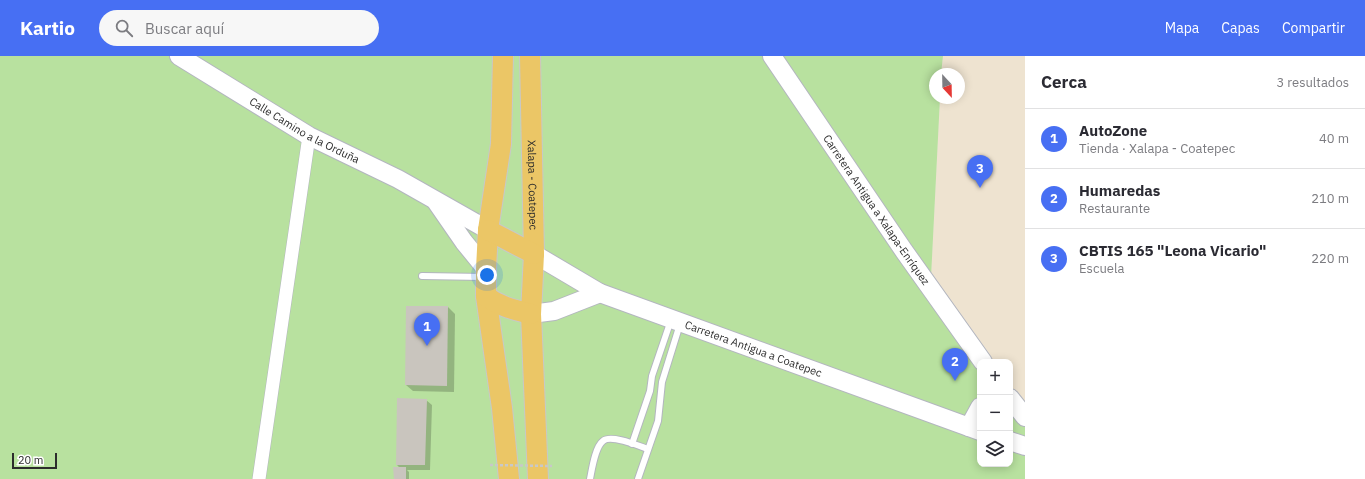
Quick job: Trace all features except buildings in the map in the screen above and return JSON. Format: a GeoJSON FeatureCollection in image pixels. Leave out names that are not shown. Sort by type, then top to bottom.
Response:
{"type":"FeatureCollection","features":[{"type":"Feature","properties":{"kind":"main road"},"geometry":{"type":"LineString","coordinates":[[503,56],[501,144],[488,230],[486,280],[509,479]]}},
{"type":"Feature","properties":{"kind":"main road","name":"Xalapa - Coatepec"},"geometry":{"type":"LineString","coordinates":[[530,56],[534,254],[531,314],[545,472]]}},
{"type":"Feature","properties":{"kind":"main road"},"geometry":{"type":"LineString","coordinates":[[488,230],[534,254]]}},
{"type":"Feature","properties":{"kind":"main road"},"geometry":{"type":"LineString","coordinates":[[486,280],[498,304],[531,314]]}},
{"type":"Feature","properties":{"kind":"street","name":"Calle Camino a la Orduña"},"geometry":{"type":"LineString","coordinates":[[179,56],[309,136],[398,179],[488,230]]}},
{"type":"Feature","properties":{"kind":"street","name":"Carretera Antigua a Xalapa-Enríquez"},"geometry":{"type":"LineString","coordinates":[[772,56],[904,251],[981,359]]}},
{"type":"Feature","properties":{"kind":"street"},"geometry":{"type":"LineString","coordinates":[[259,479],[309,136]]}},
{"type":"Feature","properties":{"kind":"street"},"geometry":{"type":"LineString","coordinates":[[434,199],[464,242],[486,280]]}},
{"type":"Feature","properties":{"kind":"street","name":"Carretera Antigua a Coatepec"},"geometry":{"type":"LineString","coordinates":[[534,254],[600,293],[975,429]]}},
{"type":"Feature","properties":{"kind":"street"},"geometry":{"type":"LineString","coordinates":[[531,314],[554,311],[600,293]]}},
{"type":"Feature","properties":{"kind":"street"},"geometry":{"type":"LineString","coordinates":[[1013,402],[1025,417]]}},
{"type":"Feature","properties":{"kind":"street"},"geometry":{"type":"LineString","coordinates":[[1013,442],[1025,446]]}},
{"type":"Feature","properties":{"kind":"lane"},"geometry":{"type":"LineString","coordinates":[[422,276],[486,280]]}},
{"type":"Feature","properties":{"kind":"lane"},"geometry":{"type":"LineString","coordinates":[[632,444],[650,391],[652,376],[676,320]]}},
{"type":"Feature","properties":{"kind":"lane"},"geometry":{"type":"LineString","coordinates":[[638,479],[658,421],[662,382],[676,320]]}},
{"type":"Feature","properties":{"kind":"lane"},"geometry":{"type":"LineString","coordinates":[[590,479],[597,450],[603,440],[609,438],[648,449]]}},
{"type":"Feature","properties":{"kind":"path"},"geometry":{"type":"LineString","coordinates":[[490,465],[545,472]]}},
{"type":"Feature","properties":{"kind":"shaded area"},"geometry":{"type":"Polygon","coordinates":[[[943,56],[1025,56],[1025,409],[1013,392],[1013,359],[989,359],[931,278],[940,104],[965,104],[965,68],[942,68],[943,56]]]}},
{"type":"Feature","properties":{"kind":"green space"},"geometry":{"type":"Polygon","coordinates":[[[0,56],[943,56],[942,68],[929,68],[929,104],[940,104],[931,278],[978,359],[977,359],[977,467],[1013,467],[1013,392],[1025,409],[1025,479],[0,479],[0,56]]]}},
{"type":"Feature","properties":{"kind":"place","name":"CBTIS 165 \"Leona Vicario\""},"geometry":{"type":"Point","coordinates":[980,188]}},
{"type":"Feature","properties":{"kind":"place","name":"AutoZone"},"geometry":{"type":"Point","coordinates":[427,346]}},
{"type":"Feature","properties":{"kind":"place","name":"Humaredas"},"geometry":{"type":"Point","coordinates":[955,381]}}]}
